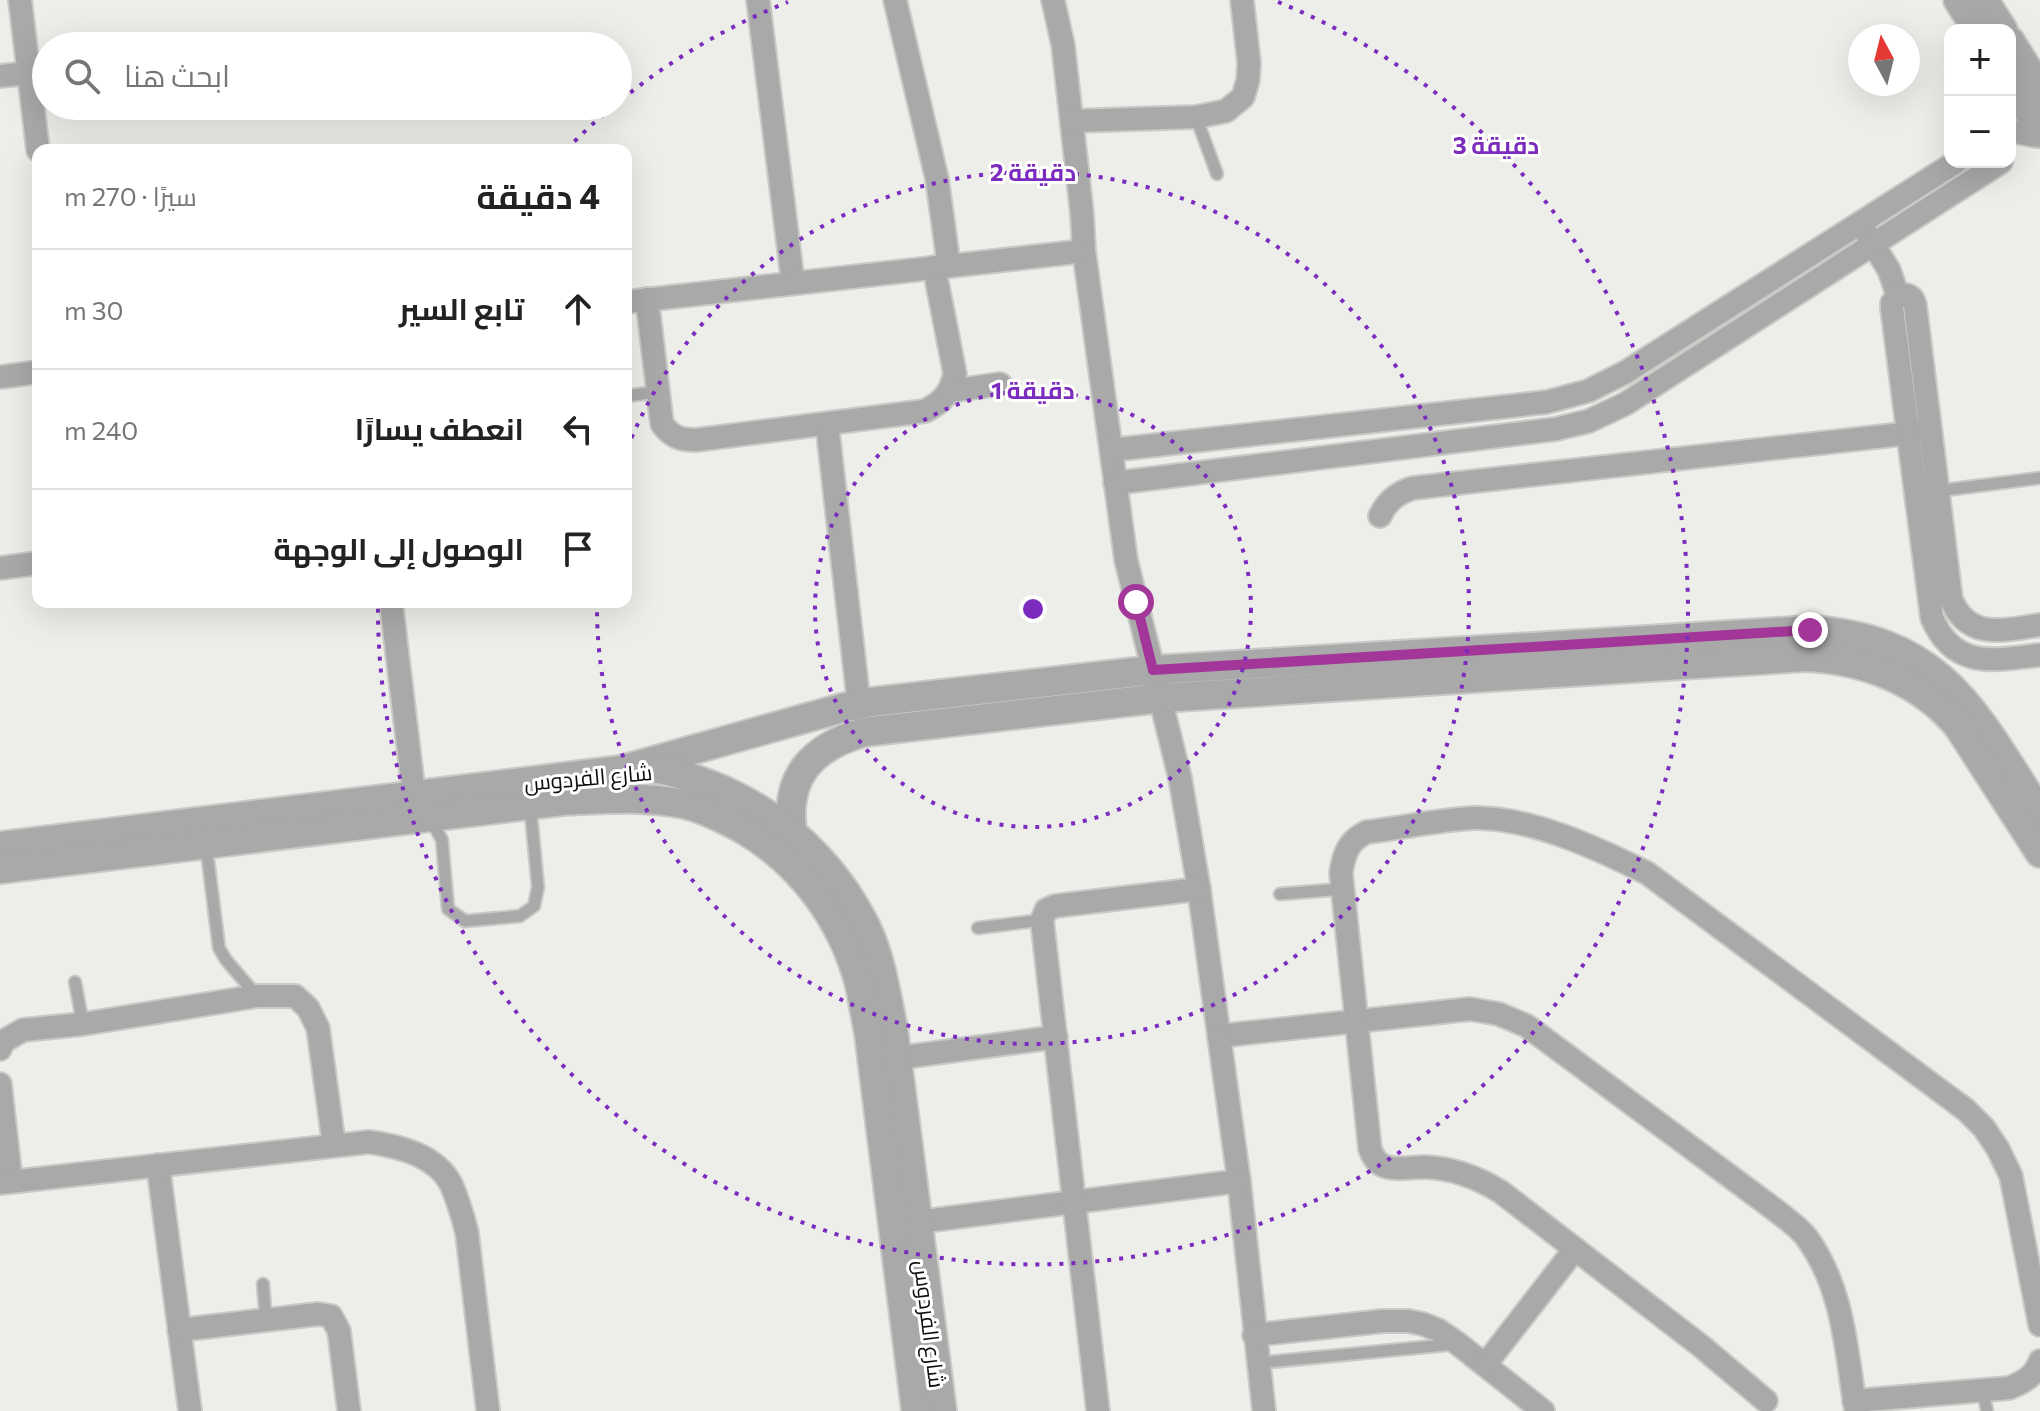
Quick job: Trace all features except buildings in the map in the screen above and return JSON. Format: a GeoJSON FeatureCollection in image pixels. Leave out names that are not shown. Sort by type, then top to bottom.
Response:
{"type":"FeatureCollection","features":[{"type":"Feature","properties":{"kind":"street"},"geometry":{"type":"LineString","coordinates":[[20,0],[32,99]]}},
{"type":"Feature","properties":{"kind":"street"},"geometry":{"type":"LineString","coordinates":[[758,0],[793,283]]}},
{"type":"Feature","properties":{"kind":"street"},"geometry":{"type":"LineString","coordinates":[[895,0],[937,179],[941,267],[955,374],[950,391],[940,403],[925,411],[696,440],[682,440],[670,434],[662,424],[636,300],[941,267],[1084,251]]}},
{"type":"Feature","properties":{"kind":"street"},"geometry":{"type":"LineString","coordinates":[[1053,0],[1063,45],[1084,251],[1126,560],[1180,778],[1199,889],[1239,1181],[1264,1411]]}},
{"type":"Feature","properties":{"kind":"street"},"geometry":{"type":"LineString","coordinates":[[1072,121],[1196,117],[1226,111],[1243,97],[1248,80],[1242,0]]}},
{"type":"Feature","properties":{"kind":"street"},"geometry":{"type":"LineString","coordinates":[[1958,0],[1973,24]]}},
{"type":"Feature","properties":{"kind":"street"},"geometry":{"type":"LineString","coordinates":[[1984,0],[1999,24]]}},
{"type":"Feature","properties":{"kind":"street"},"geometry":{"type":"LineString","coordinates":[[2016,51],[2040,89]]}},
{"type":"Feature","properties":{"kind":"street"},"geometry":{"type":"LineString","coordinates":[[0,76],[29,73]]}},
{"type":"Feature","properties":{"kind":"street"},"geometry":{"type":"LineString","coordinates":[[2015,96],[2030,133],[2016,153]]}},
{"type":"Feature","properties":{"kind":"street"},"geometry":{"type":"LineString","coordinates":[[34,120],[37,144]]}},
{"type":"Feature","properties":{"kind":"street"},"geometry":{"type":"LineString","coordinates":[[1111,450],[1568,398],[1626,372],[1947,168]]}},
{"type":"Feature","properties":{"kind":"street"},"geometry":{"type":"LineString","coordinates":[[1115,483],[1556,429],[1589,421],[1625,404],[1992,168]]}},
{"type":"Feature","properties":{"kind":"street"},"geometry":{"type":"LineString","coordinates":[[1860,224],[1889,270],[1898,296],[1911,297],[1915,305],[1929,606],[1936,629],[1953,648],[1975,659],[2000,660],[2040,655]]}},
{"type":"Feature","properties":{"kind":"street"},"geometry":{"type":"LineString","coordinates":[[0,377],[32,373]]}},
{"type":"Feature","properties":{"kind":"street"},"geometry":{"type":"LineString","coordinates":[[950,391],[1000,384]]}},
{"type":"Feature","properties":{"kind":"street"},"geometry":{"type":"LineString","coordinates":[[827,424],[859,704]]}},
{"type":"Feature","properties":{"kind":"street"},"geometry":{"type":"LineString","coordinates":[[1919,432],[1937,491],[1951,599],[1960,615],[1974,626],[1992,631],[2040,625]]}},
{"type":"Feature","properties":{"kind":"street"},"geometry":{"type":"LineString","coordinates":[[1380,516],[1394,496],[1413,488],[1919,432]]}},
{"type":"Feature","properties":{"kind":"street"},"geometry":{"type":"LineString","coordinates":[[0,568],[32,564]]}},
{"type":"Feature","properties":{"kind":"street"},"geometry":{"type":"LineString","coordinates":[[392,608],[415,807]]}},
{"type":"Feature","properties":{"kind":"street"},"geometry":{"type":"LineString","coordinates":[[621,770],[859,704],[1153,670],[1795,631],[1839,632],[1893,647],[1941,677],[1979,719],[2040,813]]}},
{"type":"Feature","properties":{"kind":"street"},"geometry":{"type":"LineString","coordinates":[[792,831],[791,803],[800,776],[808,764],[831,744],[864,732],[1161,698],[1818,658],[1850,662],[1900,680],[1944,710],[1958,726],[2040,853]]}},
{"type":"Feature","properties":{"kind":"street","name":"شارع الفردوس"},"geometry":{"type":"LineString","coordinates":[[0,869],[206,844],[621,770],[658,769],[692,778],[728,792],[772,816],[804,841],[842,886],[867,929],[883,974],[897,1058],[916,1411]]}},
{"type":"Feature","properties":{"kind":"street","name":"شارع الفردوس"},"geometry":{"type":"LineString","coordinates":[[0,846],[415,807],[530,805],[610,799],[648,799],[688,805],[729,822],[765,842],[795,868],[822,902],[844,942],[859,983],[942,1411]]}},
{"type":"Feature","properties":{"kind":"street"},"geometry":{"type":"LineString","coordinates":[[1766,1401],[1701,1346],[1485,1182],[1444,1169],[1387,1167],[1373,1157],[1341,873],[1344,853],[1356,837],[1367,832],[1471,818],[1499,820],[1571,839],[1647,873],[1966,1110],[1984,1128],[2011,1176],[2040,1325]]}},
{"type":"Feature","properties":{"kind":"street"},"geometry":{"type":"LineString","coordinates":[[1098,1411],[1042,920],[1046,910],[1055,906],[1199,889]]}},
{"type":"Feature","properties":{"kind":"street"},"geometry":{"type":"LineString","coordinates":[[0,1049],[4,1041],[23,1030],[83,1024],[257,996],[295,996],[308,1008],[318,1028],[334,1145]]}},
{"type":"Feature","properties":{"kind":"street"},"geometry":{"type":"LineString","coordinates":[[1219,1036],[1470,1009],[1499,1014],[1527,1026],[1805,1235],[1827,1271],[1841,1314],[1855,1406],[1985,1401],[2026,1381],[2040,1361]]}},
{"type":"Feature","properties":{"kind":"street"},"geometry":{"type":"LineString","coordinates":[[897,1058],[1056,1037]]}},
{"type":"Feature","properties":{"kind":"street"},"geometry":{"type":"LineString","coordinates":[[0,1084],[6,1182],[369,1142],[398,1146],[436,1167],[449,1181],[467,1233],[488,1411]]}},
{"type":"Feature","properties":{"kind":"street"},"geometry":{"type":"LineString","coordinates":[[158,1165],[190,1411]]}},
{"type":"Feature","properties":{"kind":"street"},"geometry":{"type":"LineString","coordinates":[[905,1223],[1239,1181]]}},
{"type":"Feature","properties":{"kind":"street"},"geometry":{"type":"LineString","coordinates":[[1485,1365],[1575,1249]]}},
{"type":"Feature","properties":{"kind":"street"},"geometry":{"type":"LineString","coordinates":[[179,1330],[318,1314],[331,1316],[339,1331],[349,1411]]}},
{"type":"Feature","properties":{"kind":"street"},"geometry":{"type":"LineString","coordinates":[[1254,1335],[1383,1321],[1423,1324],[1457,1343],[1543,1411]]}},
{"type":"Feature","properties":{"kind":"lane"},"geometry":{"type":"LineString","coordinates":[[1196,117],[1217,174]]}},
{"type":"Feature","properties":{"kind":"lane"},"geometry":{"type":"LineString","coordinates":[[632,395],[657,392]]}},
{"type":"Feature","properties":{"kind":"lane"},"geometry":{"type":"LineString","coordinates":[[1937,491],[2040,478]]}},
{"type":"Feature","properties":{"kind":"lane"},"geometry":{"type":"LineString","coordinates":[[415,807],[442,840],[448,909],[465,921],[520,916],[534,906],[538,887],[530,805]]}},
{"type":"Feature","properties":{"kind":"lane"},"geometry":{"type":"LineString","coordinates":[[206,844],[219,948],[257,996]]}},
{"type":"Feature","properties":{"kind":"lane"},"geometry":{"type":"LineString","coordinates":[[1280,894],[1343,889]]}},
{"type":"Feature","properties":{"kind":"lane"},"geometry":{"type":"LineString","coordinates":[[978,928],[1042,920]]}},
{"type":"Feature","properties":{"kind":"lane"},"geometry":{"type":"LineString","coordinates":[[75,982],[83,1024]]}},
{"type":"Feature","properties":{"kind":"lane"},"geometry":{"type":"LineString","coordinates":[[263,1284],[266,1320]]}},
{"type":"Feature","properties":{"kind":"lane"},"geometry":{"type":"LineString","coordinates":[[1257,1363],[1457,1343]]}},
{"type":"Feature","properties":{"kind":"route"},"geometry":{"type":"LineString","coordinates":[[1136,602],[1153,670],[1810,630]]}}]}
